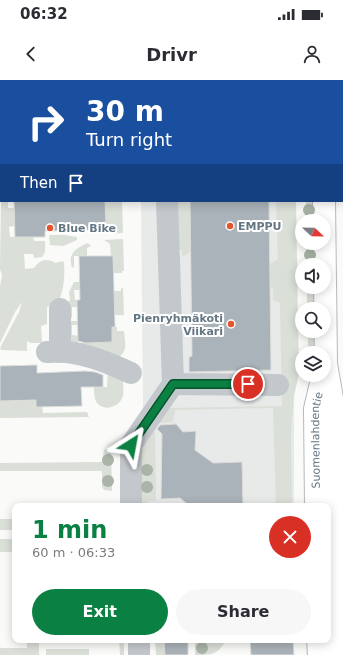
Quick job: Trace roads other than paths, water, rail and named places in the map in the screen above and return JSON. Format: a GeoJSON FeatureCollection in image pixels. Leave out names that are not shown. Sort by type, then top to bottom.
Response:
{"type":"FeatureCollection","features":[{"type":"Feature","properties":{"kind":"main road","name":"Suomenlahdentie"},"geometry":{"type":"LineString","coordinates":[[324,202],[325,346]]}},
{"type":"Feature","properties":{"kind":"main road","name":"Suomenlahdentie"},"geometry":{"type":"LineString","coordinates":[[328,382],[334,410],[327,492],[329,503]]}},
{"type":"Feature","properties":{"kind":"main road","name":"Suomenlahdentie"},"geometry":{"type":"LineString","coordinates":[[331,516],[333,528],[335,655]]}},
{"type":"Feature","properties":{"kind":"main road"},"geometry":{"type":"LineString","coordinates":[[318,643],[318,655]]}},
{"type":"Feature","properties":{"kind":"street"},"geometry":{"type":"LineString","coordinates":[[131,503],[131,445],[173,384],[166,202]]}},
{"type":"Feature","properties":{"kind":"street"},"geometry":{"type":"LineString","coordinates":[[60,309],[53,352],[66,352],[90,358],[112,364],[131,373]]}},
{"type":"Feature","properties":{"kind":"street"},"geometry":{"type":"LineString","coordinates":[[173,384],[278,385]]}},
{"type":"Feature","properties":{"kind":"street"},"geometry":{"type":"LineString","coordinates":[[139,643],[139,655]]}},
{"type":"Feature","properties":{"kind":"place","name":"EMPPU"},"geometry":{"type":"Point","coordinates":[230,226]}},
{"type":"Feature","properties":{"kind":"place","name":"Blue Bike"},"geometry":{"type":"Point","coordinates":[50,228]}},
{"type":"Feature","properties":{"kind":"place","name":"Pienryhmäkoti Viikari"},"geometry":{"type":"Point","coordinates":[231,324]}}]}
